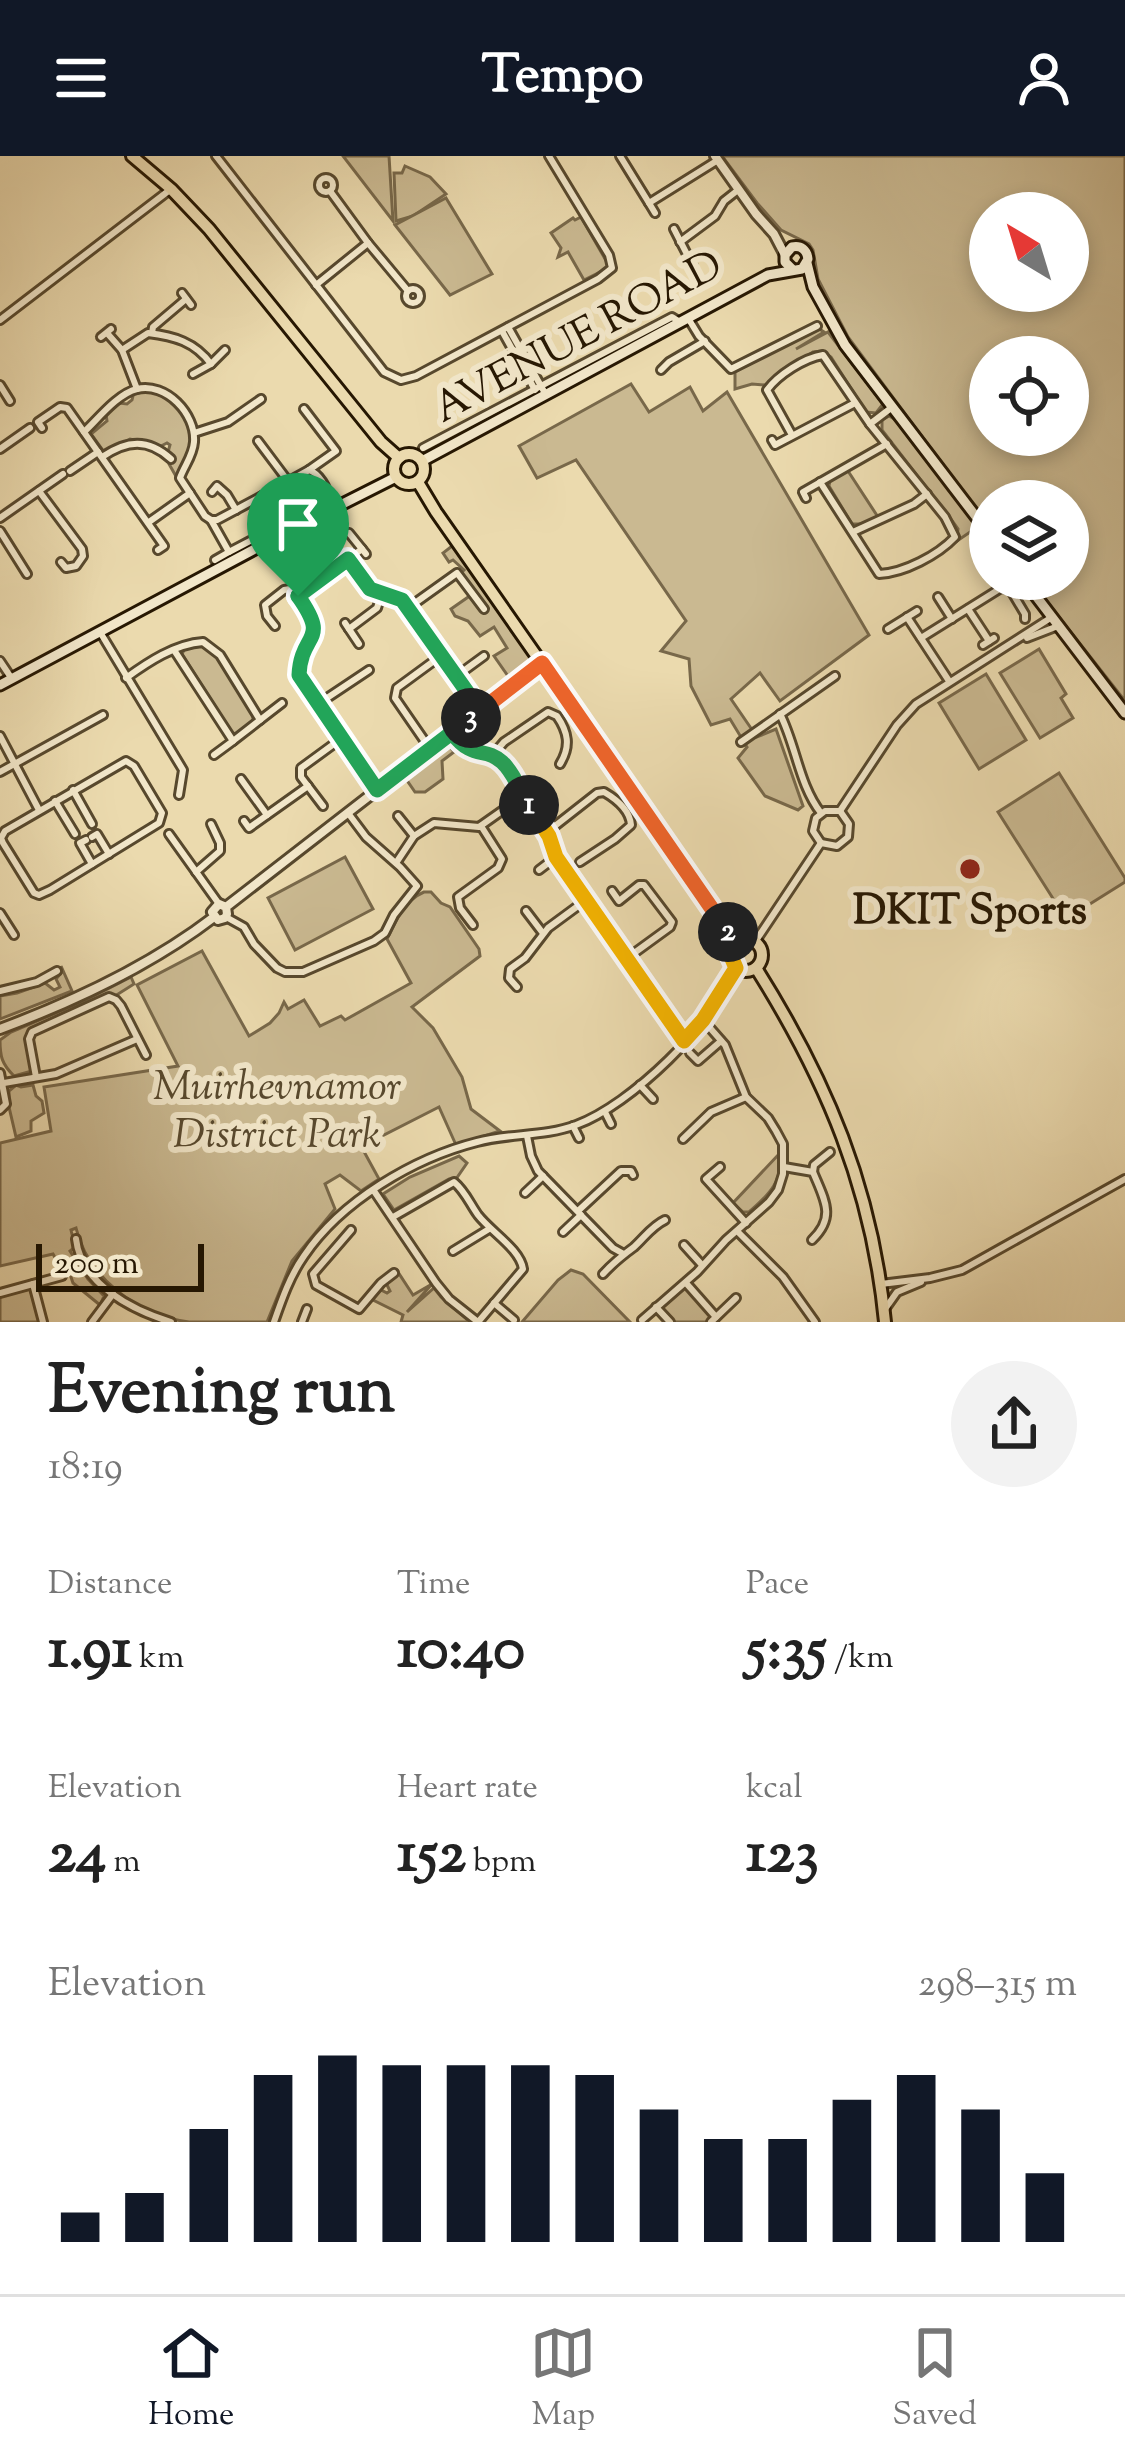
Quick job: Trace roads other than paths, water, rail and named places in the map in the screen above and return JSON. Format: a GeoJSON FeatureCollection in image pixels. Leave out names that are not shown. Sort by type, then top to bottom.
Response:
{"type":"FeatureCollection","features":[{"type":"Feature","properties":{"kind":"main road"},"geometry":{"type":"LineString","coordinates":[[139,158],[209,229],[381,442],[399,458]]}},
{"type":"Feature","properties":{"kind":"main road"},"geometry":{"type":"LineString","coordinates":[[790,264],[796,246],[806,251],[813,287]]}},
{"type":"Feature","properties":{"kind":"main road"},"geometry":{"type":"LineString","coordinates":[[790,264],[808,263]]}},
{"type":"Feature","properties":{"kind":"main road"},"geometry":{"type":"LineString","coordinates":[[790,264],[813,287],[845,345],[969,507]]}},
{"type":"Feature","properties":{"kind":"main road","name":"AVENUE ROAD"},"geometry":{"type":"LineString","coordinates":[[423,454],[790,264]]}},
{"type":"Feature","properties":{"kind":"main road"},"geometry":{"type":"LineString","coordinates":[[423,454],[425,470],[418,482],[404,484],[396,477],[399,458],[423,454]]}},
{"type":"Feature","properties":{"kind":"main road"},"geometry":{"type":"LineString","coordinates":[[0,685],[396,477]]}},
{"type":"Feature","properties":{"kind":"main road"},"geometry":{"type":"LineString","coordinates":[[418,482],[736,942]]}},
{"type":"Feature","properties":{"kind":"main road"},"geometry":{"type":"LineString","coordinates":[[1039,600],[1125,713]]}},
{"type":"Feature","properties":{"kind":"main road"},"geometry":{"type":"LineString","coordinates":[[736,942],[755,942],[762,954],[756,968],[736,968],[730,954],[736,942]]}},
{"type":"Feature","properties":{"kind":"main road"},"geometry":{"type":"LineString","coordinates":[[756,968],[804,1047],[839,1123],[864,1200],[885,1317]]}},
{"type":"Feature","properties":{"kind":"street"},"geometry":{"type":"LineString","coordinates":[[216,156],[384,372],[395,379],[416,376],[612,268],[609,255],[549,156]]}},
{"type":"Feature","properties":{"kind":"street"},"geometry":{"type":"LineString","coordinates":[[620,156],[655,213]]}},
{"type":"Feature","properties":{"kind":"street"},"geometry":{"type":"LineString","coordinates":[[649,203],[716,158],[774,234],[790,264]]}},
{"type":"Feature","properties":{"kind":"street"},"geometry":{"type":"LineString","coordinates":[[0,320],[172,189]]}},
{"type":"Feature","properties":{"kind":"street"},"geometry":{"type":"LineString","coordinates":[[680,242],[715,216],[738,190]]}},
{"type":"Feature","properties":{"kind":"street"},"geometry":{"type":"LineString","coordinates":[[330,191],[408,291]]}},
{"type":"Feature","properties":{"kind":"street"},"geometry":{"type":"LineString","coordinates":[[674,229],[693,266]]}},
{"type":"Feature","properties":{"kind":"street"},"geometry":{"type":"LineString","coordinates":[[774,234],[796,246]]}},
{"type":"Feature","properties":{"kind":"street"},"geometry":{"type":"LineString","coordinates":[[316,285],[368,243]]}},
{"type":"Feature","properties":{"kind":"street"},"geometry":{"type":"LineString","coordinates":[[152,333],[186,299]]}},
{"type":"Feature","properties":{"kind":"street"},"geometry":{"type":"LineString","coordinates":[[684,320],[727,367],[736,369],[817,326]]}},
{"type":"Feature","properties":{"kind":"street"},"geometry":{"type":"LineString","coordinates":[[505,329],[540,392]]}},
{"type":"Feature","properties":{"kind":"street"},"geometry":{"type":"LineString","coordinates":[[106,333],[122,350],[137,389]]}},
{"type":"Feature","properties":{"kind":"street"},"geometry":{"type":"LineString","coordinates":[[122,350],[144,333],[152,333],[191,344],[211,364]]}},
{"type":"Feature","properties":{"kind":"street"},"geometry":{"type":"LineString","coordinates":[[661,370],[705,341]]}},
{"type":"Feature","properties":{"kind":"street"},"geometry":{"type":"LineString","coordinates":[[193,374],[225,350]]}},
{"type":"Feature","properties":{"kind":"street"},"geometry":{"type":"LineString","coordinates":[[792,435],[767,390],[814,356],[823,355],[955,536],[929,556],[883,575],[820,482]]}},
{"type":"Feature","properties":{"kind":"street"},"geometry":{"type":"LineString","coordinates":[[0,385],[10,400]]}},
{"type":"Feature","properties":{"kind":"street"},"geometry":{"type":"LineString","coordinates":[[84,433],[137,389],[153,390],[178,403],[194,433],[191,455],[180,478],[229,552]]}},
{"type":"Feature","properties":{"kind":"street"},"geometry":{"type":"LineString","coordinates":[[194,433],[228,422],[261,399]]}},
{"type":"Feature","properties":{"kind":"street"},"geometry":{"type":"LineString","coordinates":[[772,440],[775,445],[855,403]]}},
{"type":"Feature","properties":{"kind":"street"},"geometry":{"type":"LineString","coordinates":[[42,428],[38,422],[64,406],[149,522],[164,546],[158,550]]}},
{"type":"Feature","properties":{"kind":"street"},"geometry":{"type":"LineString","coordinates":[[870,424],[893,407]]}},
{"type":"Feature","properties":{"kind":"street"},"geometry":{"type":"LineString","coordinates":[[211,520],[332,455],[335,448],[304,409]]}},
{"type":"Feature","properties":{"kind":"street"},"geometry":{"type":"LineString","coordinates":[[0,448],[31,428]]}},
{"type":"Feature","properties":{"kind":"street"},"geometry":{"type":"LineString","coordinates":[[258,441],[288,482]]}},
{"type":"Feature","properties":{"kind":"street"},"geometry":{"type":"LineString","coordinates":[[0,518],[66,472],[129,443],[164,448],[171,459]]}},
{"type":"Feature","properties":{"kind":"street"},"geometry":{"type":"LineString","coordinates":[[806,498],[803,492],[887,443]]}},
{"type":"Feature","properties":{"kind":"street"},"geometry":{"type":"LineString","coordinates":[[287,518],[327,497],[315,473],[308,470]]}},
{"type":"Feature","properties":{"kind":"street"},"geometry":{"type":"LineString","coordinates":[[212,492],[217,485],[236,510]]}},
{"type":"Feature","properties":{"kind":"street"},"geometry":{"type":"LineString","coordinates":[[39,491],[82,549],[76,566],[66,568],[61,562]]}},
{"type":"Feature","properties":{"kind":"street"},"geometry":{"type":"LineString","coordinates":[[149,522],[190,494]]}},
{"type":"Feature","properties":{"kind":"street"},"geometry":{"type":"LineString","coordinates":[[853,532],[927,494]]}},
{"type":"Feature","properties":{"kind":"street"},"geometry":{"type":"LineString","coordinates":[[262,496],[283,534]]}},
{"type":"Feature","properties":{"kind":"street"},"geometry":{"type":"LineString","coordinates":[[215,560],[267,532],[264,526]]}},
{"type":"Feature","properties":{"kind":"street"},"geometry":{"type":"LineString","coordinates":[[0,531],[27,574]]}},
{"type":"Feature","properties":{"kind":"street"},"geometry":{"type":"LineString","coordinates":[[298,596],[364,552],[350,533]]}},
{"type":"Feature","properties":{"kind":"street"},"geometry":{"type":"LineString","coordinates":[[348,559],[366,586],[398,598],[408,608],[480,710]]}},
{"type":"Feature","properties":{"kind":"street"},"geometry":{"type":"LineString","coordinates":[[408,608],[458,573],[484,609]]}},
{"type":"Feature","properties":{"kind":"street"},"geometry":{"type":"LineString","coordinates":[[921,638],[1006,587],[1025,619]]}},
{"type":"Feature","properties":{"kind":"street"},"geometry":{"type":"LineString","coordinates":[[275,626],[265,605],[290,589],[315,625],[299,674],[377,790]]}},
{"type":"Feature","properties":{"kind":"street"},"geometry":{"type":"LineString","coordinates":[[359,644],[347,626],[377,608],[381,595]]}},
{"type":"Feature","properties":{"kind":"street"},"geometry":{"type":"LineString","coordinates":[[938,598],[952,619]]}},
{"type":"Feature","properties":{"kind":"street"},"geometry":{"type":"LineString","coordinates":[[968,608],[989,641]]}},
{"type":"Feature","properties":{"kind":"street"},"geometry":{"type":"LineString","coordinates":[[888,629],[917,610]]}},
{"type":"Feature","properties":{"kind":"street"},"geometry":{"type":"LineString","coordinates":[[908,617],[949,681]]}},
{"type":"Feature","properties":{"kind":"street"},"geometry":{"type":"LineString","coordinates":[[840,812],[916,704],[1055,621]]}},
{"type":"Feature","properties":{"kind":"street"},"geometry":{"type":"LineString","coordinates":[[100,632],[183,770],[179,795]]}},
{"type":"Feature","properties":{"kind":"street"},"geometry":{"type":"LineString","coordinates":[[126,678],[196,642],[212,647],[260,720]]}},
{"type":"Feature","properties":{"kind":"street"},"geometry":{"type":"LineString","coordinates":[[174,650],[233,741]]}},
{"type":"Feature","properties":{"kind":"street"},"geometry":{"type":"LineString","coordinates":[[430,730],[423,739],[394,693],[442,655]]}},
{"type":"Feature","properties":{"kind":"street"},"geometry":{"type":"LineString","coordinates":[[457,675],[484,656]]}},
{"type":"Feature","properties":{"kind":"street"},"geometry":{"type":"LineString","coordinates":[[0,1029],[123,975],[214,917],[220,920],[224,909],[542,663]]}},
{"type":"Feature","properties":{"kind":"street"},"geometry":{"type":"LineString","coordinates":[[3,664],[12,679]]}},
{"type":"Feature","properties":{"kind":"street"},"geometry":{"type":"LineString","coordinates":[[318,704],[369,670]]}},
{"type":"Feature","properties":{"kind":"street"},"geometry":{"type":"LineString","coordinates":[[741,742],[835,676]]}},
{"type":"Feature","properties":{"kind":"street"},"geometry":{"type":"LineString","coordinates":[[214,755],[282,703]]}},
{"type":"Feature","properties":{"kind":"street"},"geometry":{"type":"LineString","coordinates":[[492,756],[548,712],[556,716],[567,735],[560,764]]}},
{"type":"Feature","properties":{"kind":"street"},"geometry":{"type":"LineString","coordinates":[[780,714],[811,800],[821,813]]}},
{"type":"Feature","properties":{"kind":"street"},"geometry":{"type":"LineString","coordinates":[[0,772],[103,715]]}},
{"type":"Feature","properties":{"kind":"street"},"geometry":{"type":"LineString","coordinates":[[452,733],[471,752],[492,756],[506,766],[556,857],[684,1041]]}},
{"type":"Feature","properties":{"kind":"street"},"geometry":{"type":"LineString","coordinates":[[0,736],[39,810]]}},
{"type":"Feature","properties":{"kind":"street"},"geometry":{"type":"LineString","coordinates":[[323,806],[301,777],[301,769],[342,738]]}},
{"type":"Feature","properties":{"kind":"street"},"geometry":{"type":"LineString","coordinates":[[126,761],[134,766],[162,818],[153,828],[39,895],[1,838],[55,801],[126,761]]}},
{"type":"Feature","properties":{"kind":"street"},"geometry":{"type":"LineString","coordinates":[[241,779],[267,815]]}},
{"type":"Feature","properties":{"kind":"street"},"geometry":{"type":"LineString","coordinates":[[244,821],[249,828],[308,786]]}},
{"type":"Feature","properties":{"kind":"street"},"geometry":{"type":"LineString","coordinates":[[73,790],[75,834]]}},
{"type":"Feature","properties":{"kind":"street"},"geometry":{"type":"LineString","coordinates":[[546,832],[596,793],[604,792],[617,801],[631,824],[580,862]]}},
{"type":"Feature","properties":{"kind":"street"},"geometry":{"type":"LineString","coordinates":[[396,863],[414,836],[437,822],[481,826],[523,796]]}},
{"type":"Feature","properties":{"kind":"street"},"geometry":{"type":"LineString","coordinates":[[55,801],[92,824]]}},
{"type":"Feature","properties":{"kind":"street"},"geometry":{"type":"LineString","coordinates":[[832,809],[848,820],[848,836],[837,846],[821,843],[813,831],[821,813],[832,809]]}},
{"type":"Feature","properties":{"kind":"street"},"geometry":{"type":"LineString","coordinates":[[169,833],[224,909],[277,968],[303,972],[374,941],[416,890],[413,880],[366,837],[348,813]]}},
{"type":"Feature","properties":{"kind":"street"},"geometry":{"type":"LineString","coordinates":[[398,816],[414,836]]}},
{"type":"Feature","properties":{"kind":"street"},"geometry":{"type":"LineString","coordinates":[[196,872],[220,851],[211,824]]}},
{"type":"Feature","properties":{"kind":"street"},"geometry":{"type":"LineString","coordinates":[[473,925],[458,897],[498,868],[502,859],[481,826]]}},
{"type":"Feature","properties":{"kind":"street"},"geometry":{"type":"LineString","coordinates":[[92,864],[80,843],[97,834],[110,854]]}},
{"type":"Feature","properties":{"kind":"street"},"geometry":{"type":"LineString","coordinates":[[755,942],[821,843]]}},
{"type":"Feature","properties":{"kind":"street"},"geometry":{"type":"LineString","coordinates":[[539,870],[556,857]]}},
{"type":"Feature","properties":{"kind":"street"},"geometry":{"type":"LineString","coordinates":[[613,892],[620,901],[644,885],[672,922],[626,959]]}},
{"type":"Feature","properties":{"kind":"street"},"geometry":{"type":"LineString","coordinates":[[517,987],[508,973],[543,933],[586,900]]}},
{"type":"Feature","properties":{"kind":"street"},"geometry":{"type":"LineString","coordinates":[[526,911],[543,933]]}},
{"type":"Feature","properties":{"kind":"street"},"geometry":{"type":"LineString","coordinates":[[0,913],[14,935]]}},
{"type":"Feature","properties":{"kind":"street"},"geometry":{"type":"LineString","coordinates":[[274,1322],[307,1252],[337,1219],[411,1166],[439,1154],[486,1140],[573,1126],[605,1112],[684,1041],[736,968]]}},
{"type":"Feature","properties":{"kind":"street"},"geometry":{"type":"LineString","coordinates":[[0,991],[57,971]]}},
{"type":"Feature","properties":{"kind":"street"},"geometry":{"type":"LineString","coordinates":[[47,977],[54,986]]}},
{"type":"Feature","properties":{"kind":"street"},"geometry":{"type":"LineString","coordinates":[[36,1077],[29,1039],[32,1032],[106,998],[118,1002],[146,1054]]}},
{"type":"Feature","properties":{"kind":"street"},"geometry":{"type":"LineString","coordinates":[[642,1320],[686,1283],[778,1190],[784,1170],[783,1144],[776,1131],[746,1097],[722,1040],[703,1020]]}},
{"type":"Feature","properties":{"kind":"street"},"geometry":{"type":"LineString","coordinates":[[4,1083],[75,1067],[138,1039]]}},
{"type":"Feature","properties":{"kind":"street"},"geometry":{"type":"LineString","coordinates":[[690,1053],[698,1061],[722,1040]]}},
{"type":"Feature","properties":{"kind":"street"},"geometry":{"type":"LineString","coordinates":[[0,1073],[6,1104],[0,1110]]}},
{"type":"Feature","properties":{"kind":"street"},"geometry":{"type":"LineString","coordinates":[[640,1085],[653,1099]]}},
{"type":"Feature","properties":{"kind":"street"},"geometry":{"type":"LineString","coordinates":[[682,1139],[711,1112],[746,1097]]}},
{"type":"Feature","properties":{"kind":"street"},"geometry":{"type":"LineString","coordinates":[[605,1112],[611,1124]]}},
{"type":"Feature","properties":{"kind":"street"},"geometry":{"type":"LineString","coordinates":[[573,1126],[579,1138]]}},
{"type":"Feature","properties":{"kind":"street"},"geometry":{"type":"LineString","coordinates":[[526,1136],[543,1176],[622,1253]]}},
{"type":"Feature","properties":{"kind":"street"},"geometry":{"type":"LineString","coordinates":[[812,1240],[828,1220],[814,1165],[830,1152]]}},
{"type":"Feature","properties":{"kind":"street"},"geometry":{"type":"LineString","coordinates":[[720,1167],[706,1180],[746,1223]]}},
{"type":"Feature","properties":{"kind":"street"},"geometry":{"type":"LineString","coordinates":[[784,1170],[813,1172]]}},
{"type":"Feature","properties":{"kind":"street"},"geometry":{"type":"LineString","coordinates":[[563,1232],[622,1171],[633,1175]]}},
{"type":"Feature","properties":{"kind":"street"},"geometry":{"type":"LineString","coordinates":[[525,1193],[543,1176]]}},
{"type":"Feature","properties":{"kind":"street"},"geometry":{"type":"LineString","coordinates":[[885,1317],[897,1292],[977,1263],[1125,1179]]}},
{"type":"Feature","properties":{"kind":"street"},"geometry":{"type":"LineString","coordinates":[[374,1191],[436,1283],[478,1322],[524,1265],[454,1182],[393,1217]]}},
{"type":"Feature","properties":{"kind":"street"},"geometry":{"type":"LineString","coordinates":[[602,1274],[665,1220]]}},
{"type":"Feature","properties":{"kind":"street"},"geometry":{"type":"LineString","coordinates":[[453,1251],[490,1228]]}},
{"type":"Feature","properties":{"kind":"street"},"geometry":{"type":"LineString","coordinates":[[351,1230],[313,1274],[316,1285],[360,1313],[394,1273]]}},
{"type":"Feature","properties":{"kind":"street"},"geometry":{"type":"LineString","coordinates":[[737,1231],[783,1277],[815,1322]]}},
{"type":"Feature","properties":{"kind":"street"},"geometry":{"type":"LineString","coordinates":[[76,1239],[85,1266],[113,1294],[171,1322]]}},
{"type":"Feature","properties":{"kind":"street"},"geometry":{"type":"LineString","coordinates":[[684,1245],[702,1265]]}},
{"type":"Feature","properties":{"kind":"street"},"geometry":{"type":"LineString","coordinates":[[0,1293],[62,1276],[61,1271]]}},
{"type":"Feature","properties":{"kind":"street"},"geometry":{"type":"LineString","coordinates":[[881,1284],[930,1278]]}},
{"type":"Feature","properties":{"kind":"street"},"geometry":{"type":"LineString","coordinates":[[686,1283],[714,1320],[736,1298]]}},
{"type":"Feature","properties":{"kind":"street"},"geometry":{"type":"LineString","coordinates":[[33,1284],[43,1322]]}},
{"type":"Feature","properties":{"kind":"street"},"geometry":{"type":"LineString","coordinates":[[94,1321],[113,1294]]}},
{"type":"Feature","properties":{"kind":"street"},"geometry":{"type":"LineString","coordinates":[[494,1303],[514,1320]]}},
{"type":"Feature","properties":{"kind":"street"},"geometry":{"type":"LineString","coordinates":[[656,1307],[670,1322]]}},
{"type":"Feature","properties":{"kind":"street"},"geometry":{"type":"LineString","coordinates":[[302,1322],[307,1309]]}},
{"type":"Feature","properties":{"kind":"place","name":"DKIT Sports"},"geometry":{"type":"Point","coordinates":[970,869]}},
{"type":"Feature","properties":{"kind":"park label","name":"Muirhevnamor District Park"},"geometry":{"type":"Point","coordinates":[277,1113]}}]}
